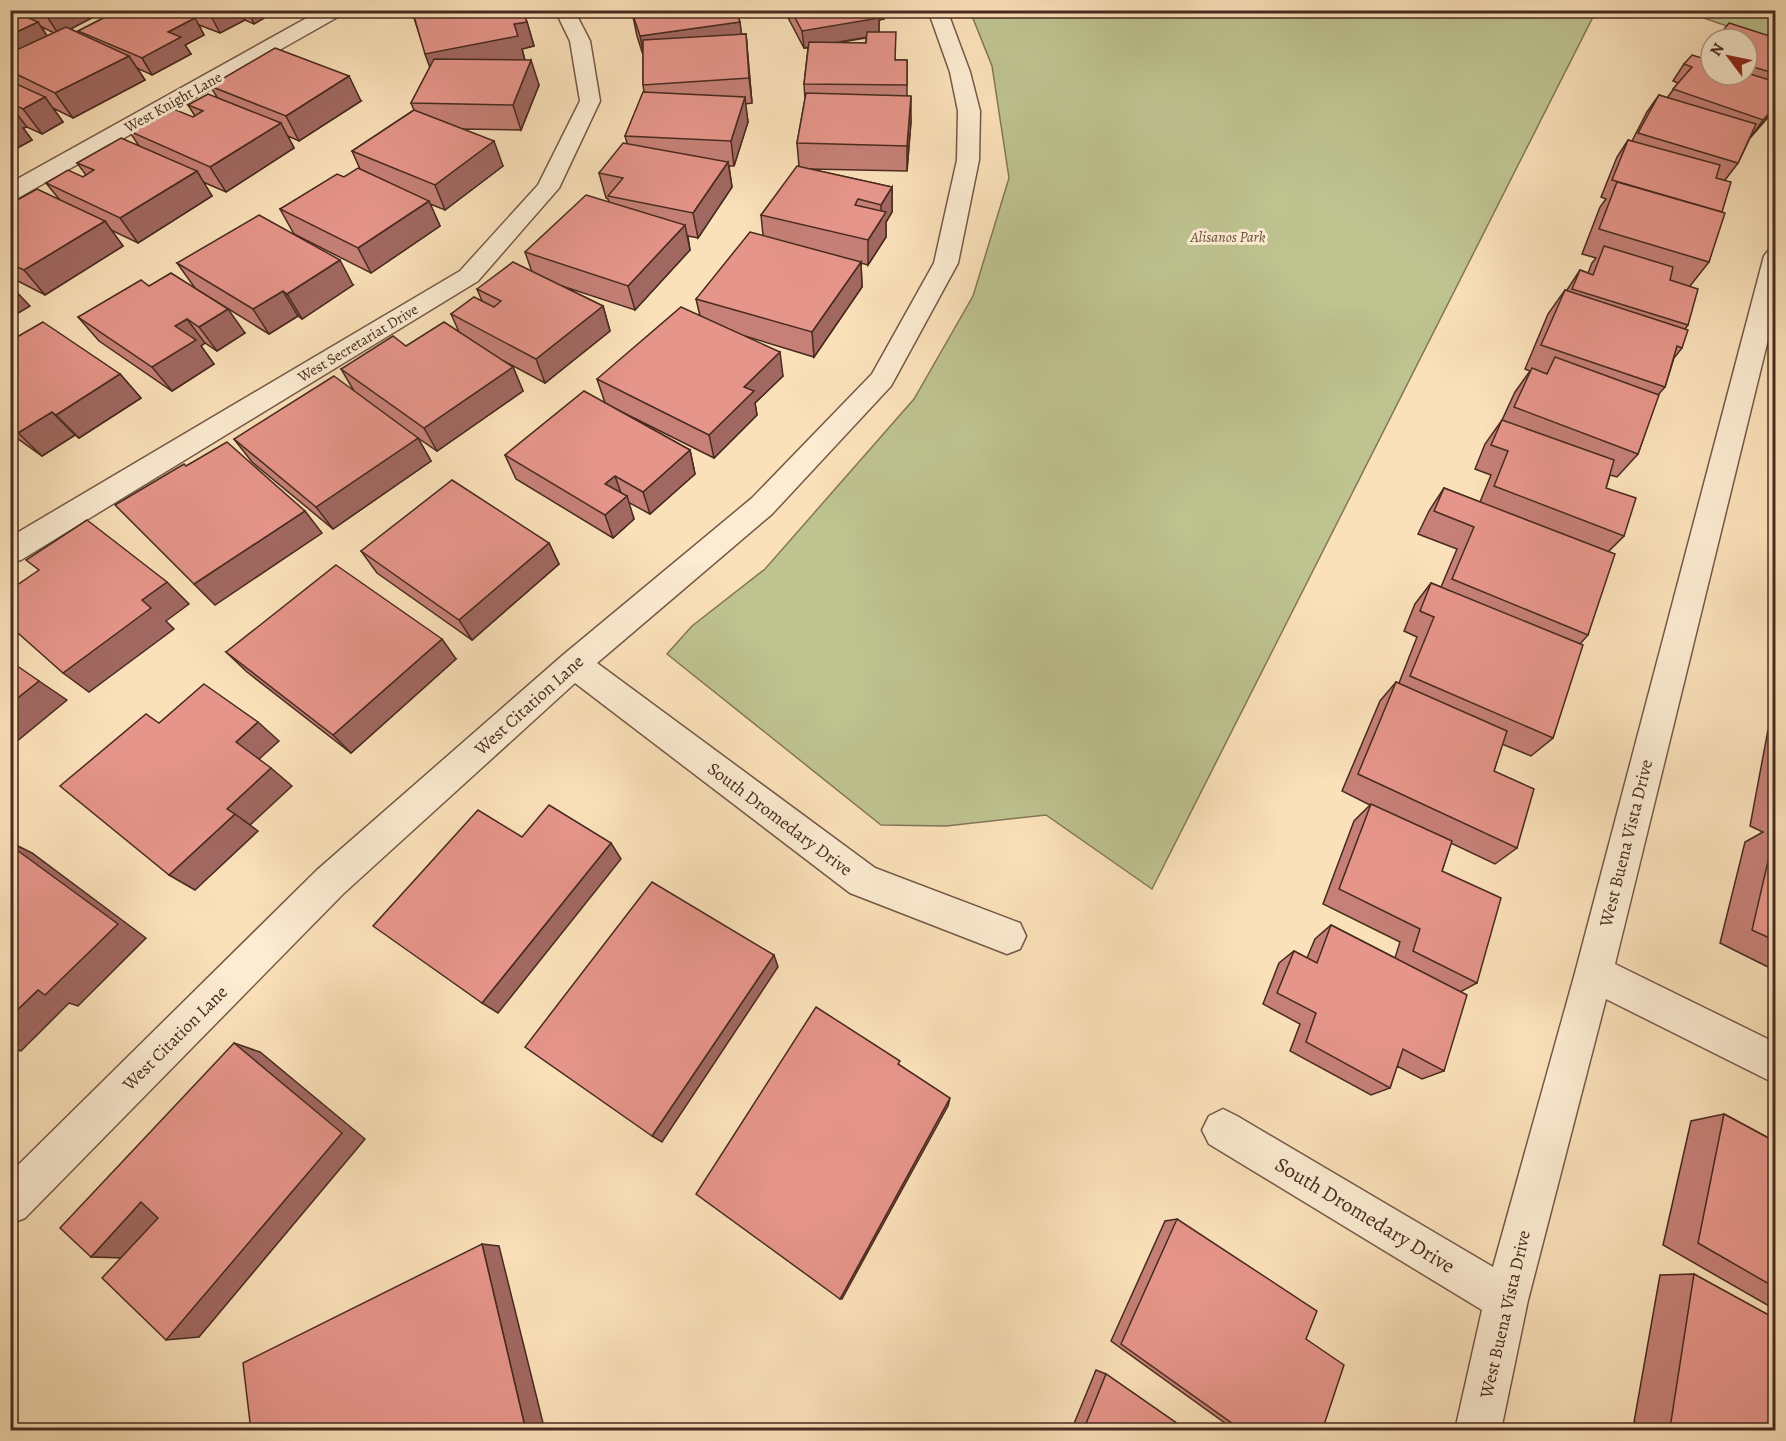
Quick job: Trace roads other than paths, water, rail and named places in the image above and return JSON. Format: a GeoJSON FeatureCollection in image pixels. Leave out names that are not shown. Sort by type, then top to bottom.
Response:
{"type":"FeatureCollection","features":[{"type":"Feature","properties":{"kind":"street","name":"West Knight Lane"},"geometry":{"type":"LineString","coordinates":[[10,193],[336,10]]}},
{"type":"Feature","properties":{"kind":"street","name":"West Secretariat Drive"},"geometry":{"type":"LineString","coordinates":[[10,552],[469,276],[548,188],[590,101],[580,41],[564,10]]}},
{"type":"Feature","properties":{"kind":"street","name":"West Citation Lane"},"geometry":{"type":"LineString","coordinates":[[10,1203],[330,882],[574,663],[762,506],[882,380],[946,263],[968,160],[969,111],[960,72],[937,10]]}},
{"type":"Feature","properties":{"kind":"street","name":"West Buena Vista Drive"},"geometry":{"type":"LineString","coordinates":[[1478,1431],[1506,1300],[1594,973],[1776,256]]}},
{"type":"Feature","properties":{"kind":"street","name":"South Dromedary Drive"},"geometry":{"type":"LineString","coordinates":[[574,663],[863,881],[1007,936]]}},
{"type":"Feature","properties":{"kind":"street"},"geometry":{"type":"LineString","coordinates":[[1594,973],[1776,1064]]}},
{"type":"Feature","properties":{"kind":"street","name":"South Dromedary Drive"},"geometry":{"type":"LineString","coordinates":[[1223,1130],[1506,1300]]}},
{"type":"Feature","properties":{"kind":"park label","name":"Alisanos Park"},"geometry":{"type":"Point","coordinates":[1228,237]}}]}
